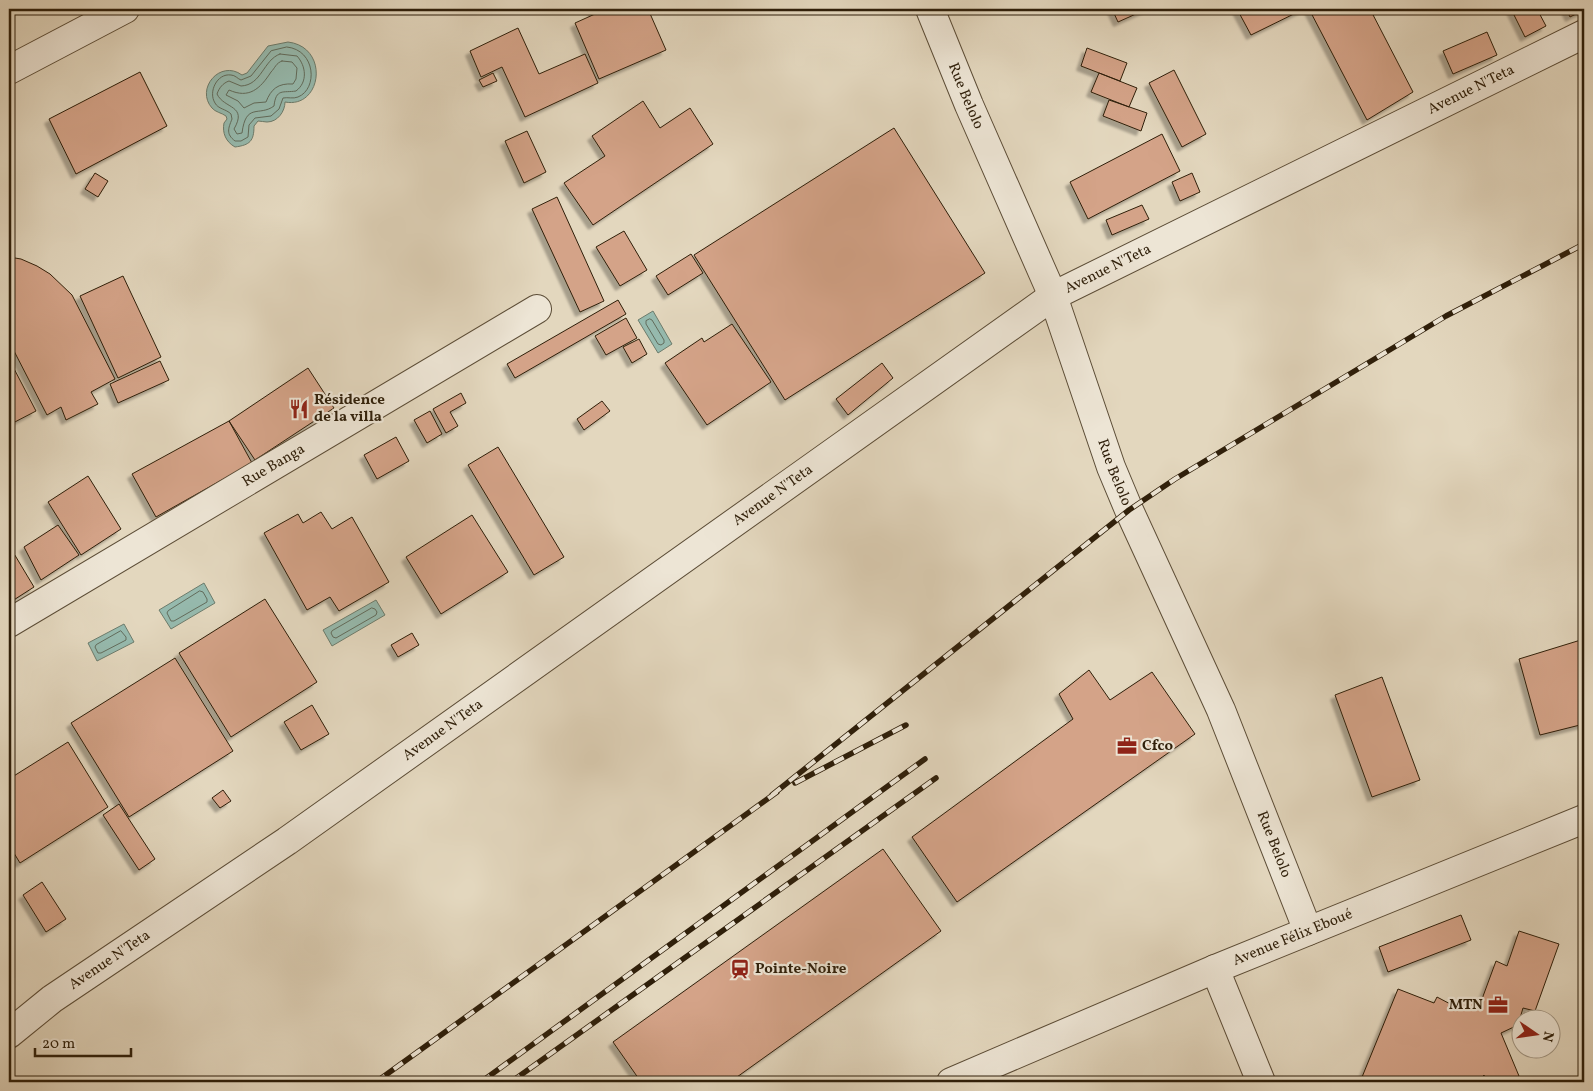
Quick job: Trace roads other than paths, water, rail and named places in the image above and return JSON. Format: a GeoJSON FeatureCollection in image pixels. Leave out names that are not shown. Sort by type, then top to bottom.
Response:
{"type":"FeatureCollection","features":[{"type":"Feature","properties":{"kind":"street"},"geometry":{"type":"LineString","coordinates":[[9,70],[125,9]]}},
{"type":"Feature","properties":{"kind":"street","name":"Rue Belolo"},"geometry":{"type":"LineString","coordinates":[[930,9],[969,105],[1053,296],[1111,467],[1221,710],[1308,931]]}},
{"type":"Feature","properties":{"kind":"street","name":"Avenue N'Teta"},"geometry":{"type":"LineString","coordinates":[[9,1034],[52,999],[287,841],[1053,296],[1584,34]]}},
{"type":"Feature","properties":{"kind":"street","name":"Rue Banga"},"geometry":{"type":"LineString","coordinates":[[9,623],[537,309]]}},
{"type":"Feature","properties":{"kind":"street","name":"Avenue Félix Eboué"},"geometry":{"type":"LineString","coordinates":[[951,1082],[1308,931],[1584,819]]}},
{"type":"Feature","properties":{"kind":"street"},"geometry":{"type":"LineString","coordinates":[[1215,970],[1261,1082]]}},
{"type":"Feature","properties":{"kind":"street"},"geometry":{"type":"LineString","coordinates":[[986,1082],[1003,1059]]}},
{"type":"Feature","properties":{"kind":"water"},"geometry":{"type":"Polygon","coordinates":[[[288,42],[301,46],[310,54],[315,65],[316,76],[313,87],[307,96],[297,102],[285,102],[284,109],[278,118],[271,122],[258,121],[254,126],[252,139],[244,145],[235,147],[229,143],[224,134],[226,116],[213,109],[208,100],[206,93],[208,85],[218,73],[234,71],[242,75],[247,73],[268,46],[288,42]]]}},
{"type":"Feature","properties":{"kind":"water"},"geometry":{"type":"Polygon","coordinates":[[[653,311],[672,344],[658,353],[638,320],[653,311]]]}},
{"type":"Feature","properties":{"kind":"water"},"geometry":{"type":"Polygon","coordinates":[[[204,583],[215,603],[171,629],[159,610],[204,583]]]}},
{"type":"Feature","properties":{"kind":"water"},"geometry":{"type":"Polygon","coordinates":[[[376,600],[385,615],[332,646],[323,630],[376,600]]]}},
{"type":"Feature","properties":{"kind":"water"},"geometry":{"type":"Polygon","coordinates":[[[124,624],[134,642],[97,661],[88,643],[124,624]]]}},
{"type":"Feature","properties":{"kind":"railway"},"geometry":{"type":"LineString","coordinates":[[772,795],[1129,510],[1175,479],[1446,316],[1584,244]]}},
{"type":"Feature","properties":{"kind":"railway"},"geometry":{"type":"LineString","coordinates":[[795,783],[906,725]]}},
{"type":"Feature","properties":{"kind":"railway"},"geometry":{"type":"LineString","coordinates":[[481,1082],[925,759]]}},
{"type":"Feature","properties":{"kind":"railway"},"geometry":{"type":"LineString","coordinates":[[511,1082],[936,778]]}},
{"type":"Feature","properties":{"kind":"railway"},"geometry":{"type":"LineString","coordinates":[[376,1082],[777,792]]}},
{"type":"Feature","properties":{"kind":"place","name":"Résidence de la villa"},"geometry":{"type":"Point","coordinates":[299,409]}},
{"type":"Feature","properties":{"kind":"place","name":"Cfco"},"geometry":{"type":"Point","coordinates":[1127,746]}},
{"type":"Feature","properties":{"kind":"place","name":"Pointe-Noire"},"geometry":{"type":"Point","coordinates":[740,969]}},
{"type":"Feature","properties":{"kind":"place","name":"MTN"},"geometry":{"type":"Point","coordinates":[1498,1005]}}]}
